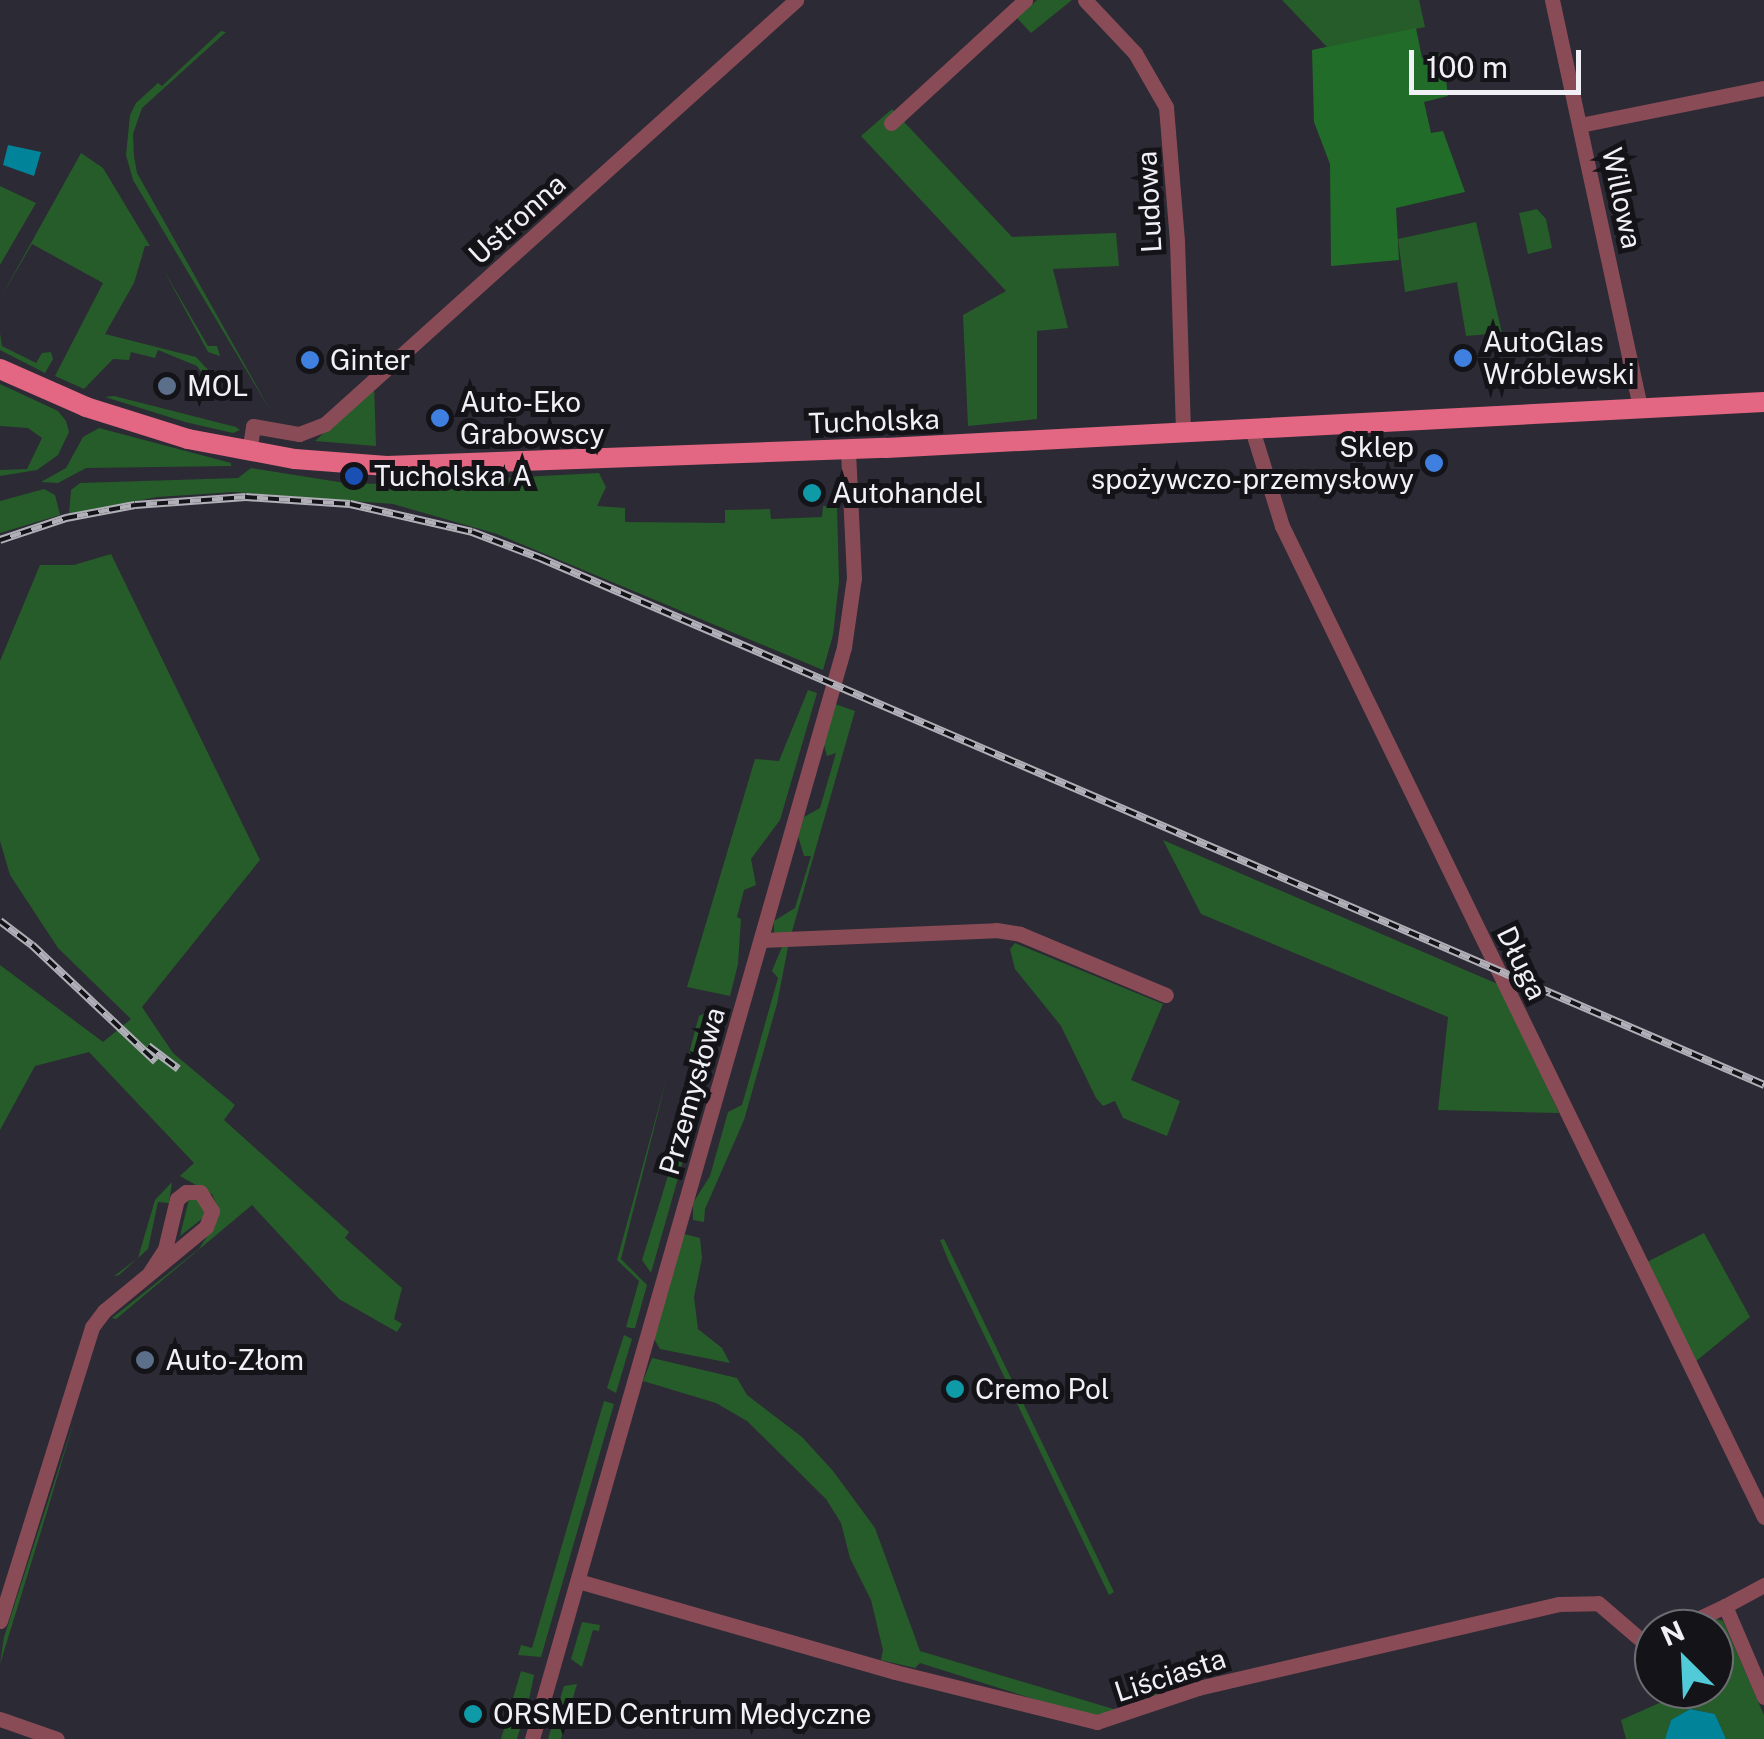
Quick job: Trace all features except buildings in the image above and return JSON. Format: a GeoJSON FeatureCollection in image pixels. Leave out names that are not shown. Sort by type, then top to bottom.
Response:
{"type":"FeatureCollection","features":[{"type":"Feature","properties":{"kind":"main road","name":"Tucholska"},"geometry":{"type":"LineString","coordinates":[[0,369],[133,424],[249,452],[387,466],[848,450],[1764,402]]}},
{"type":"Feature","properties":{"kind":"street","name":"Ustronna"},"geometry":{"type":"LineString","coordinates":[[249,452],[253,426],[299,434],[324,424],[796,0]]}},
{"type":"Feature","properties":{"kind":"street"},"geometry":{"type":"LineString","coordinates":[[891,123],[1026,0]]}},
{"type":"Feature","properties":{"kind":"street","name":"Ludowa"},"geometry":{"type":"LineString","coordinates":[[1085,0],[1135,54],[1166,108],[1177,240],[1183,430]]}},
{"type":"Feature","properties":{"kind":"street","name":"Willowa"},"geometry":{"type":"LineString","coordinates":[[1552,0],[1640,407]]}},
{"type":"Feature","properties":{"kind":"street"},"geometry":{"type":"LineString","coordinates":[[1580,124],[1764,88]]}},
{"type":"Feature","properties":{"kind":"street","name":"Długa"},"geometry":{"type":"LineString","coordinates":[[1252,426],[1282,526],[1764,1517]]}},
{"type":"Feature","properties":{"kind":"street","name":"Przemysłowa"},"geometry":{"type":"LineString","coordinates":[[532,1739],[850,615],[854,564],[848,450]]}},
{"type":"Feature","properties":{"kind":"street"},"geometry":{"type":"LineString","coordinates":[[761,940],[996,930],[1020,934],[1166,995]]}},
{"type":"Feature","properties":{"kind":"street"},"geometry":{"type":"LineString","coordinates":[[0,1621],[92,1327],[210,1221],[212,1208],[200,1192],[186,1192],[178,1199],[165,1249],[150,1272]]}},
{"type":"Feature","properties":{"kind":"street","name":"Liściasta"},"geometry":{"type":"LineString","coordinates":[[578,1581],[894,1672],[1097,1722],[1198,1688],[1559,1604],[1598,1603],[1634,1635]]}},
{"type":"Feature","properties":{"kind":"street"},"geometry":{"type":"LineString","coordinates":[[1719,1609],[1764,1586]]}},
{"type":"Feature","properties":{"kind":"street"},"geometry":{"type":"LineString","coordinates":[[1725,1606],[1764,1697]]}},
{"type":"Feature","properties":{"kind":"street"},"geometry":{"type":"LineString","coordinates":[[0,1719],[56,1739]]}},
{"type":"Feature","properties":{"kind":"green space"},"geometry":{"type":"Polygon","coordinates":[[[1037,0],[1072,0],[1031,33],[1017,18],[1037,0]]]}},
{"type":"Feature","properties":{"kind":"green space"},"geometry":{"type":"Polygon","coordinates":[[[1282,0],[1419,0],[1425,27],[1327,47],[1282,0]]]}},
{"type":"Feature","properties":{"kind":"green space"},"geometry":{"type":"Polygon","coordinates":[[[1416,28],[1422,58],[1443,54],[1448,96],[1424,102],[1431,133],[1443,131],[1465,192],[1396,208],[1399,260],[1331,266],[1330,164],[1314,122],[1312,50],[1416,28]]]}},
{"type":"Feature","properties":{"kind":"green space"},"geometry":{"type":"Polygon","coordinates":[[[221,31],[226,32],[142,108],[133,134],[134,156],[137,173],[273,415],[133,180],[126,155],[130,115],[136,103],[158,83],[162,86],[221,31]]]}},
{"type":"Feature","properties":{"kind":"green space"},"geometry":{"type":"Polygon","coordinates":[[[892,109],[1012,237],[1116,233],[1119,266],[1053,269],[1068,328],[1037,331],[1037,419],[968,426],[963,315],[1006,291],[861,136],[892,109]]]}},
{"type":"Feature","properties":{"kind":"green space"},"geometry":{"type":"Polygon","coordinates":[[[81,153],[103,168],[150,246],[145,246],[134,283],[105,334],[196,357],[211,373],[208,380],[199,383],[202,373],[197,366],[158,350],[155,358],[131,352],[129,360],[113,359],[84,389],[55,376],[103,283],[32,244],[0,299],[81,153]]]}},
{"type":"Feature","properties":{"kind":"green space"},"geometry":{"type":"Polygon","coordinates":[[[0,186],[36,203],[0,265],[0,186]]]}},
{"type":"Feature","properties":{"kind":"green space"},"geometry":{"type":"Polygon","coordinates":[[[1537,209],[1546,219],[1552,248],[1528,254],[1519,213],[1537,209]]]}},
{"type":"Feature","properties":{"kind":"green space"},"geometry":{"type":"Polygon","coordinates":[[[1476,222],[1502,333],[1466,336],[1457,282],[1405,292],[1398,239],[1476,222]]]}},
{"type":"Feature","properties":{"kind":"green space"},"geometry":{"type":"Polygon","coordinates":[[[163,269],[208,346],[217,346],[220,356],[208,352],[163,269]]]}},
{"type":"Feature","properties":{"kind":"green space"},"geometry":{"type":"Polygon","coordinates":[[[0,333],[2,346],[36,363],[42,353],[51,352],[53,359],[45,373],[0,350],[0,333]]]}},
{"type":"Feature","properties":{"kind":"green space"},"geometry":{"type":"Polygon","coordinates":[[[0,384],[58,411],[66,421],[69,432],[58,455],[37,470],[0,476],[0,470],[27,469],[42,438],[28,428],[0,426],[0,384]]]}},
{"type":"Feature","properties":{"kind":"green space"},"geometry":{"type":"Polygon","coordinates":[[[374,384],[376,446],[315,441],[345,413],[374,384]]]}},
{"type":"Feature","properties":{"kind":"green space"},"geometry":{"type":"Polygon","coordinates":[[[114,396],[240,430],[233,433],[185,422],[105,397],[114,396]]]}},
{"type":"Feature","properties":{"kind":"green space"},"geometry":{"type":"Polygon","coordinates":[[[99,428],[231,466],[86,468],[58,483],[41,482],[66,468],[83,437],[99,428]]]}},
{"type":"Feature","properties":{"kind":"green space"},"geometry":{"type":"Polygon","coordinates":[[[251,468],[345,483],[384,484],[599,473],[606,487],[597,506],[625,508],[625,522],[725,523],[725,510],[770,509],[771,519],[822,517],[823,506],[837,506],[839,582],[833,635],[823,670],[497,534],[393,504],[234,492],[157,497],[69,514],[71,490],[80,483],[238,478],[251,468]]]}},
{"type":"Feature","properties":{"kind":"green space"},"geometry":{"type":"Polygon","coordinates":[[[44,489],[55,495],[60,515],[0,533],[0,501],[44,489]]]}},
{"type":"Feature","properties":{"kind":"green space"},"geometry":{"type":"Polygon","coordinates":[[[111,554],[260,860],[142,1007],[173,1053],[235,1105],[224,1120],[349,1232],[345,1238],[402,1288],[394,1319],[402,1324],[397,1332],[339,1299],[252,1205],[116,1319],[112,1318],[199,1249],[215,1224],[219,1210],[212,1194],[180,1176],[194,1163],[89,1052],[35,1066],[0,1130],[0,965],[103,1042],[131,1019],[58,948],[10,875],[0,841],[0,661],[40,565],[74,565],[111,554]]]}},
{"type":"Feature","properties":{"kind":"green space"},"geometry":{"type":"Polygon","coordinates":[[[808,690],[817,693],[780,820],[751,859],[756,885],[744,890],[737,917],[741,919],[738,964],[730,996],[687,987],[755,759],[779,761],[808,690]]]}},
{"type":"Feature","properties":{"kind":"green space"},"geometry":{"type":"Polygon","coordinates":[[[835,704],[855,711],[791,935],[779,935],[774,932],[774,921],[795,908],[811,856],[804,856],[798,836],[804,817],[820,808],[836,753],[827,756],[824,745],[835,704]]]}},
{"type":"Feature","properties":{"kind":"green space"},"geometry":{"type":"Polygon","coordinates":[[[1163,840],[1500,985],[1559,1113],[1438,1110],[1448,1017],[1201,914],[1163,840]]]}},
{"type":"Feature","properties":{"kind":"green space"},"geometry":{"type":"Polygon","coordinates":[[[1015,943],[1163,1004],[1131,1080],[1180,1101],[1167,1136],[1123,1118],[1115,1101],[1103,1106],[1096,1098],[1061,1026],[1015,969],[1010,949],[1015,943]]]}},
{"type":"Feature","properties":{"kind":"green space"},"geometry":{"type":"Polygon","coordinates":[[[782,947],[788,947],[777,1004],[744,1120],[705,1209],[704,1222],[693,1220],[693,1203],[710,1176],[728,1112],[742,1105],[778,978],[772,971],[782,947]]]}},
{"type":"Feature","properties":{"kind":"green space"},"geometry":{"type":"Polygon","coordinates":[[[707,1012],[723,1018],[707,1072],[692,1068],[687,1061],[699,1016],[707,1012]]]}},
{"type":"Feature","properties":{"kind":"green space"},"geometry":{"type":"Polygon","coordinates":[[[667,1077],[621,1259],[647,1285],[635,1328],[631,1328],[626,1327],[639,1281],[617,1260],[667,1077]]]}},
{"type":"Feature","properties":{"kind":"green space"},"geometry":{"type":"Polygon","coordinates":[[[696,1085],[704,1087],[651,1273],[642,1260],[696,1085]]]}},
{"type":"Feature","properties":{"kind":"green space"},"geometry":{"type":"Polygon","coordinates":[[[172,1182],[169,1203],[158,1202],[148,1249],[138,1258],[155,1200],[172,1182]]]}},
{"type":"Feature","properties":{"kind":"green space"},"geometry":{"type":"Polygon","coordinates":[[[189,1199],[197,1199],[205,1210],[203,1218],[180,1236],[189,1199]]]}},
{"type":"Feature","properties":{"kind":"green space"},"geometry":{"type":"Polygon","coordinates":[[[1704,1233],[1750,1317],[1695,1362],[1647,1262],[1704,1233]]]}},
{"type":"Feature","properties":{"kind":"green space"},"geometry":{"type":"Polygon","coordinates":[[[684,1234],[700,1238],[702,1258],[694,1297],[698,1329],[722,1348],[730,1363],[660,1349],[654,1339],[684,1234]]]}},
{"type":"Feature","properties":{"kind":"green space"},"geometry":{"type":"Polygon","coordinates":[[[944,1239],[1114,1592],[1109,1595],[949,1262],[940,1240],[944,1239]]]}},
{"type":"Feature","properties":{"kind":"green space"},"geometry":{"type":"Polygon","coordinates":[[[624,1335],[632,1339],[616,1393],[607,1388],[624,1335]]]}},
{"type":"Feature","properties":{"kind":"green space"},"geometry":{"type":"Polygon","coordinates":[[[652,1358],[737,1378],[747,1395],[802,1437],[875,1528],[920,1651],[1120,1711],[1157,1693],[1158,1696],[1114,1715],[1084,1715],[920,1663],[915,1668],[881,1660],[883,1650],[871,1600],[850,1558],[841,1523],[826,1499],[747,1421],[716,1403],[643,1381],[652,1358]]]}},
{"type":"Feature","properties":{"kind":"green space"},"geometry":{"type":"Polygon","coordinates":[[[604,1401],[614,1404],[541,1657],[518,1655],[521,1645],[532,1648],[604,1401]]]}},
{"type":"Feature","properties":{"kind":"green space"},"geometry":{"type":"Polygon","coordinates":[[[75,1418],[46,1515],[0,1664],[4,1637],[75,1418]]]}},
{"type":"Feature","properties":{"kind":"green space"},"geometry":{"type":"Polygon","coordinates":[[[582,1622],[600,1625],[599,1631],[593,1630],[582,1667],[571,1659],[582,1622]]]}},
{"type":"Feature","properties":{"kind":"green space"},"geometry":{"type":"Polygon","coordinates":[[[1734,1646],[1764,1715],[1764,1739],[1726,1739],[1715,1714],[1690,1709],[1734,1709],[1734,1646]]]}},
{"type":"Feature","properties":{"kind":"green space"},"geometry":{"type":"Polygon","coordinates":[[[521,1671],[534,1675],[530,1695],[517,1739],[501,1739],[521,1671]]]}},
{"type":"Feature","properties":{"kind":"green space"},"geometry":{"type":"Polygon","coordinates":[[[577,1684],[561,1739],[548,1739],[564,1686],[577,1684]]]}},
{"type":"Feature","properties":{"kind":"green space"},"geometry":{"type":"Polygon","coordinates":[[[1646,1709],[1690,1709],[1671,1720],[1665,1739],[1626,1739],[1621,1720],[1646,1709]]]}},
{"type":"Feature","properties":{"kind":"water"},"geometry":{"type":"Polygon","coordinates":[[[8,145],[41,152],[34,176],[3,165],[8,145]]]}},
{"type":"Feature","properties":{"kind":"water"},"geometry":{"type":"Polygon","coordinates":[[[1690,1709],[1715,1714],[1726,1739],[1665,1739],[1671,1720],[1690,1709]]]}},
{"type":"Feature","properties":{"kind":"railway"},"geometry":{"type":"LineString","coordinates":[[0,540],[66,518],[135,505],[246,497],[350,504],[472,532],[1764,1085]]}},
{"type":"Feature","properties":{"kind":"railway"},"geometry":{"type":"LineString","coordinates":[[0,921],[32,945],[156,1062]]}},
{"type":"Feature","properties":{"kind":"railway"},"geometry":{"type":"LineString","coordinates":[[148,1046],[178,1069]]}},
{"type":"Feature","properties":{"kind":"place","name":"AutoGlas Wróblewski"},"geometry":{"type":"Point","coordinates":[1463,358]}},
{"type":"Feature","properties":{"kind":"place","name":"Ginter"},"geometry":{"type":"Point","coordinates":[310,360]}},
{"type":"Feature","properties":{"kind":"place","name":"MOL"},"geometry":{"type":"Point","coordinates":[167,386]}},
{"type":"Feature","properties":{"kind":"place","name":"Auto-Eko Grabowscy"},"geometry":{"type":"Point","coordinates":[440,418]}},
{"type":"Feature","properties":{"kind":"place","name":"Sklep spożywczo-przemysłowy"},"geometry":{"type":"Point","coordinates":[1434,463]}},
{"type":"Feature","properties":{"kind":"place","name":"Tucholska A"},"geometry":{"type":"Point","coordinates":[354,476]}},
{"type":"Feature","properties":{"kind":"place","name":"Autohandel"},"geometry":{"type":"Point","coordinates":[812,493]}},
{"type":"Feature","properties":{"kind":"place","name":"Auto-Złom"},"geometry":{"type":"Point","coordinates":[145,1360]}},
{"type":"Feature","properties":{"kind":"place","name":"Cremo Pol"},"geometry":{"type":"Point","coordinates":[955,1389]}},
{"type":"Feature","properties":{"kind":"place","name":"ORSMED Centrum Medyczne"},"geometry":{"type":"Point","coordinates":[473,1714]}}]}
